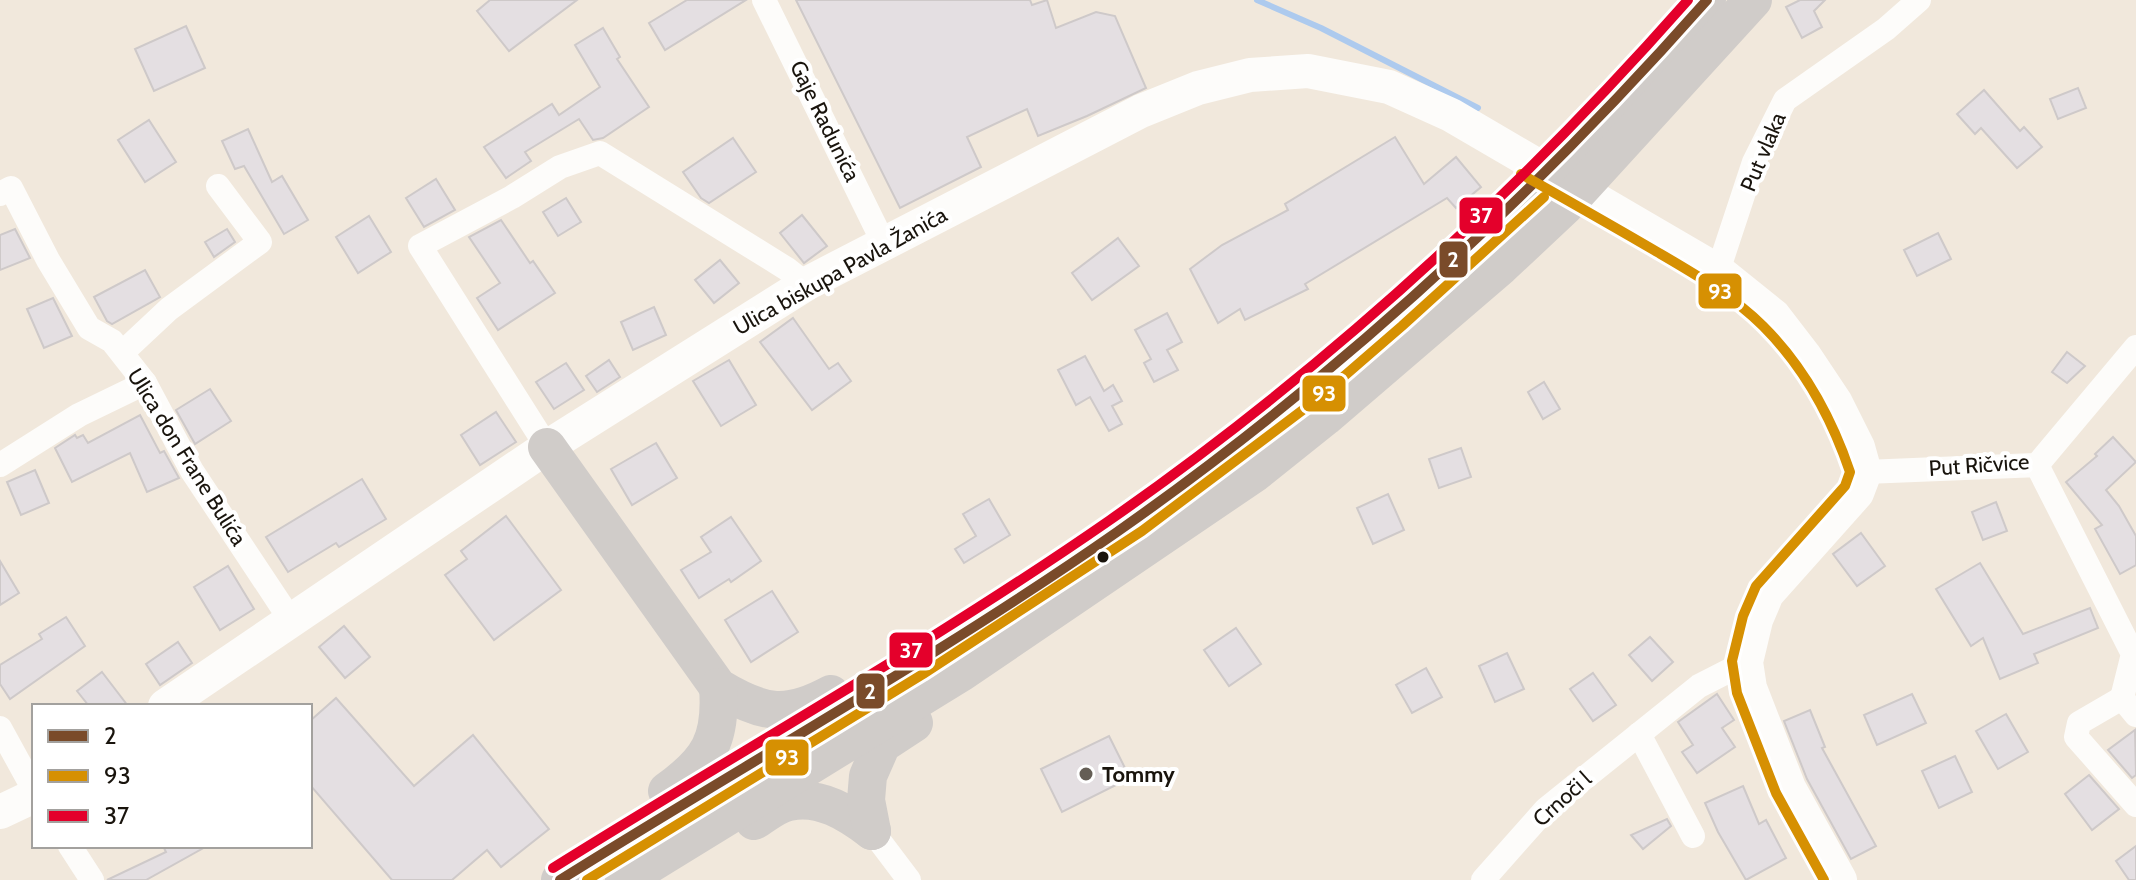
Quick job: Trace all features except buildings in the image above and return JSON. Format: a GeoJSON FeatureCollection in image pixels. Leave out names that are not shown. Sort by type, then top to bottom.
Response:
{"type":"FeatureCollection","features":[{"type":"Feature","properties":{"kind":"main road"},"geometry":{"type":"LineString","coordinates":[[624,880],[962,672],[1255,473],[1337,407],[1501,266],[1557,178],[1707,0]]}},
{"type":"Feature","properties":{"kind":"main road"},"geometry":{"type":"LineString","coordinates":[[560,880],[916,662],[1134,520],[1311,386],[1557,178],[1753,0]]}},
{"type":"Feature","properties":{"kind":"main road"},"geometry":{"type":"LineString","coordinates":[[547,447],[718,687],[741,701],[773,712],[792,711],[814,703],[887,662],[916,662]]}},
{"type":"Feature","properties":{"kind":"main road"},"geometry":{"type":"LineString","coordinates":[[872,831],[866,800],[868,776],[882,744],[944,703],[962,672]]}},
{"type":"Feature","properties":{"kind":"main road"},"geometry":{"type":"LineString","coordinates":[[641,829],[659,797],[689,775],[703,761],[713,744],[720,714],[718,687]]}},
{"type":"Feature","properties":{"kind":"main road"},"geometry":{"type":"LineString","coordinates":[[695,836],[735,832],[787,802],[818,802],[847,812],[872,831]]}},
{"type":"Feature","properties":{"kind":"street","name":"Gaje Radunića"},"geometry":{"type":"LineString","coordinates":[[764,0],[884,244]]}},
{"type":"Feature","properties":{"kind":"street","name":"Put vlaka"},"geometry":{"type":"LineString","coordinates":[[1718,271],[1754,162],[1785,100],[1886,29],[1919,0]]}},
{"type":"Feature","properties":{"kind":"street","name":"Ulica biskupa Pavla Žanića"},"geometry":{"type":"LineString","coordinates":[[168,704],[547,447],[806,284],[1141,111],[1198,88],[1250,75],[1308,71],[1389,87],[1451,115],[1718,271],[1774,316],[1804,355],[1836,403],[1858,447],[1865,472]]}},
{"type":"Feature","properties":{"kind":"street"},"geometry":{"type":"LineString","coordinates":[[547,447],[420,246],[512,197],[560,167],[600,153],[787,269],[806,284]]}},
{"type":"Feature","properties":{"kind":"street"},"geometry":{"type":"LineString","coordinates":[[122,353],[169,309],[260,242],[218,186]]}},
{"type":"Feature","properties":{"kind":"street","name":"Ulica don Frane Bulića"},"geometry":{"type":"LineString","coordinates":[[0,194],[11,188],[48,260],[89,328],[112,341],[145,383],[192,471],[290,619]]}},
{"type":"Feature","properties":{"kind":"street","name":"Put Ričvice"},"geometry":{"type":"LineString","coordinates":[[1865,472],[2037,465],[2136,347]]}},
{"type":"Feature","properties":{"kind":"street"},"geometry":{"type":"LineString","coordinates":[[0,465],[79,415],[145,383]]}},
{"type":"Feature","properties":{"kind":"street"},"geometry":{"type":"LineString","coordinates":[[2037,465],[2133,654],[2129,706],[2079,723],[2076,737],[2136,805]]}},
{"type":"Feature","properties":{"kind":"street"},"geometry":{"type":"LineString","coordinates":[[1840,880],[1789,788],[1750,688],[1746,662],[1756,620],[1767,594],[1857,493],[1865,472]]}},
{"type":"Feature","properties":{"kind":"street","name":"Crnoči l"},"geometry":{"type":"LineString","coordinates":[[1491,877],[1546,809],[1699,686],[1746,662]]}},
{"type":"Feature","properties":{"kind":"street"},"geometry":{"type":"LineString","coordinates":[[0,728],[32,789]]}},
{"type":"Feature","properties":{"kind":"street"},"geometry":{"type":"LineString","coordinates":[[1639,734],[1693,836]]}},
{"type":"Feature","properties":{"kind":"street"},"geometry":{"type":"LineString","coordinates":[[0,812],[32,794]]}},
{"type":"Feature","properties":{"kind":"street"},"geometry":{"type":"LineString","coordinates":[[872,831],[909,880]]}},
{"type":"Feature","properties":{"kind":"street"},"geometry":{"type":"LineString","coordinates":[[71,848],[92,880]]}},
{"type":"Feature","properties":{"kind":"waterway"},"geometry":{"type":"LineString","coordinates":[[1257,0],[1321,28],[1478,108]]}},
{"type":"Feature","properties":{"kind":"transit line","name":"37"},"geometry":{"type":"LineString","coordinates":[[553,868],[973,611],[1189,463],[1341,341],[1486,211],[1623,72],[1688,0]]}},
{"type":"Feature","properties":{"kind":"transit line","name":"2"},"geometry":{"type":"LineString","coordinates":[[560,880],[980,623],[1117,532],[1198,473],[1353,349],[1428,283],[1571,146],[1707,0]]}},
{"type":"Feature","properties":{"kind":"transit line","name":"93"},"geometry":{"type":"LineString","coordinates":[[1521,174],[1686,269],[1739,305],[1763,326],[1791,358],[1815,394],[1834,432],[1850,472],[1845,486],[1756,586],[1743,616],[1732,661],[1737,693],[1776,793],[1824,880]]}},
{"type":"Feature","properties":{"kind":"transit line","name":"93"},"geometry":{"type":"LineString","coordinates":[[587,880],[923,674],[1142,531],[1320,397],[1544,197]]}},
{"type":"Feature","properties":{"kind":"place","name":"Tommy"},"geometry":{"type":"Point","coordinates":[1086,774]}}]}
